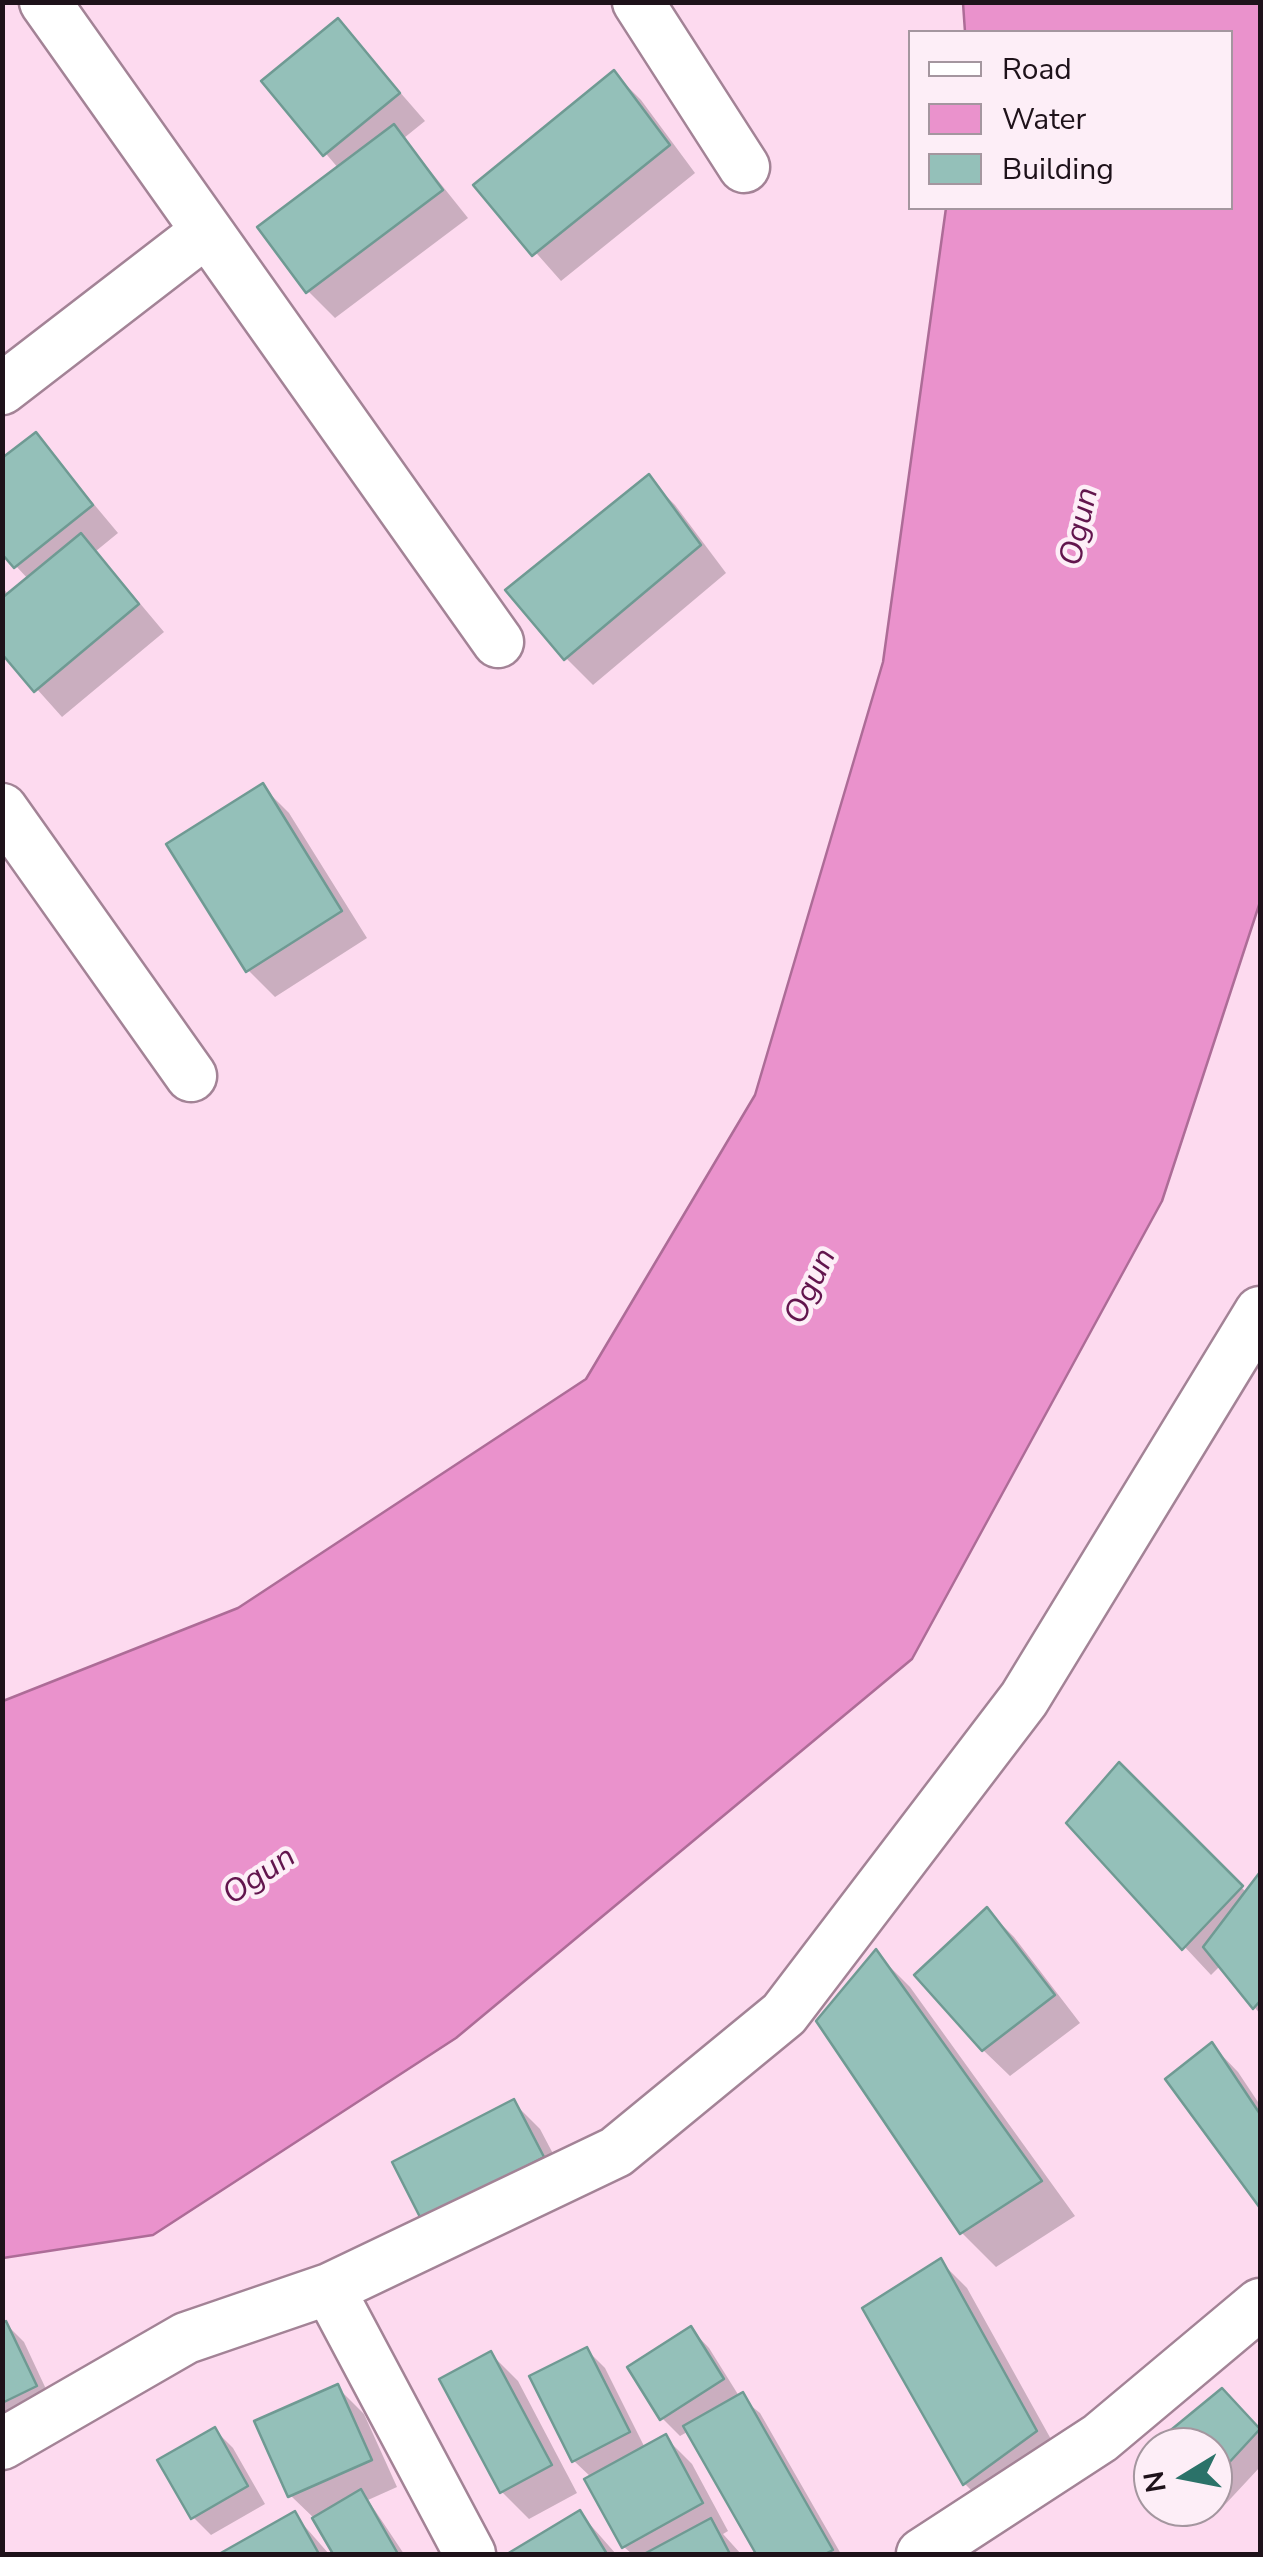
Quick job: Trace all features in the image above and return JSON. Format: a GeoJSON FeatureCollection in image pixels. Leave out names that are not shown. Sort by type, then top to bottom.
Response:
{"type":"FeatureCollection","features":[{"type":"Feature","properties":{"kind":"street"},"geometry":{"type":"LineString","coordinates":[[45,2],[498,642]]}},
{"type":"Feature","properties":{"kind":"street"},"geometry":{"type":"LineString","coordinates":[[638,2],[744,167]]}},
{"type":"Feature","properties":{"kind":"street"},"geometry":{"type":"LineString","coordinates":[[2,389],[207,231]]}},
{"type":"Feature","properties":{"kind":"street"},"geometry":{"type":"LineString","coordinates":[[8,826],[190,1076]]}},
{"type":"Feature","properties":{"kind":"street"},"geometry":{"type":"LineString","coordinates":[[2,2444],[186,2338],[329,2289],[616,2152],[784,2014],[1024,1699],[1260,1312]]}},
{"type":"Feature","properties":{"kind":"street"},"geometry":{"type":"LineString","coordinates":[[329,2289],[470,2554]]}},
{"type":"Feature","properties":{"kind":"street"},"geometry":{"type":"LineString","coordinates":[[922,2554],[1100,2438],[1260,2304]]}},
{"type":"Feature","properties":{"kind":"water","name":"Ogun"},"geometry":{"type":"Polygon","coordinates":[[[963,3],[1260,3],[1260,902],[1162,1201],[912,1659],[456,2038],[153,2235],[3,2258],[3,1701],[238,1608],[586,1379],[755,1095],[883,662],[946,210],[1233,210],[1233,30],[965,30],[963,3]]]}},
{"type":"Feature","properties":{"kind":"building"},"geometry":{"type":"Polygon","coordinates":[[[338,18],[400,93],[323,156],[261,81],[338,18]]]}},
{"type":"Feature","properties":{"kind":"building"},"geometry":{"type":"Polygon","coordinates":[[[614,70],[670,145],[532,256],[473,185],[614,70]]]}},
{"type":"Feature","properties":{"kind":"building"},"geometry":{"type":"Polygon","coordinates":[[[394,124],[443,190],[306,293],[257,227],[394,124]]]}},
{"type":"Feature","properties":{"kind":"building"},"geometry":{"type":"Polygon","coordinates":[[[36,432],[93,505],[14,568],[2,554],[2,458],[36,432]]]}},
{"type":"Feature","properties":{"kind":"building"},"geometry":{"type":"Polygon","coordinates":[[[649,474],[701,545],[564,660],[505,590],[649,474]]]}},
{"type":"Feature","properties":{"kind":"building"},"geometry":{"type":"Polygon","coordinates":[[[81,533],[139,604],[34,692],[2,654],[2,598],[81,533]]]}},
{"type":"Feature","properties":{"kind":"building"},"geometry":{"type":"Polygon","coordinates":[[[263,783],[342,911],[246,972],[166,844],[263,783]]]}},
{"type":"Feature","properties":{"kind":"building"},"geometry":{"type":"Polygon","coordinates":[[[1119,1762],[1243,1886],[1182,1950],[1066,1823],[1119,1762]]]}},
{"type":"Feature","properties":{"kind":"building"},"geometry":{"type":"Polygon","coordinates":[[[1260,1872],[1260,2001],[1253,2009],[1203,1947],[1260,1872]]]}},
{"type":"Feature","properties":{"kind":"building"},"geometry":{"type":"Polygon","coordinates":[[[987,1907],[1055,1995],[982,2051],[914,1975],[987,1907]]]}},
{"type":"Feature","properties":{"kind":"building"},"geometry":{"type":"Polygon","coordinates":[[[876,1949],[1042,2181],[960,2234],[816,2021],[876,1949]]]}},
{"type":"Feature","properties":{"kind":"building"},"geometry":{"type":"Polygon","coordinates":[[[1212,2042],[1260,2114],[1260,2208],[1165,2079],[1212,2042]]]}},
{"type":"Feature","properties":{"kind":"building"},"geometry":{"type":"Polygon","coordinates":[[[514,2099],[544,2157],[422,2221],[392,2162],[514,2099]]]}},
{"type":"Feature","properties":{"kind":"building"},"geometry":{"type":"Polygon","coordinates":[[[941,2258],[1037,2431],[963,2485],[862,2308],[941,2258]]]}},
{"type":"Feature","properties":{"kind":"building"},"geometry":{"type":"Polygon","coordinates":[[[6,2321],[37,2386],[2,2403],[2,2323],[6,2321]]]}},
{"type":"Feature","properties":{"kind":"building"},"geometry":{"type":"Polygon","coordinates":[[[691,2326],[724,2379],[660,2420],[627,2367],[691,2326]]]}},
{"type":"Feature","properties":{"kind":"building"},"geometry":{"type":"Polygon","coordinates":[[[587,2347],[630,2432],[572,2462],[529,2376],[587,2347]]]}},
{"type":"Feature","properties":{"kind":"building"},"geometry":{"type":"Polygon","coordinates":[[[491,2351],[552,2465],[500,2493],[439,2379],[491,2351]]]}},
{"type":"Feature","properties":{"kind":"building"},"geometry":{"type":"Polygon","coordinates":[[[338,2384],[372,2460],[288,2497],[254,2421],[338,2384]]]}},
{"type":"Feature","properties":{"kind":"building"},"geometry":{"type":"Polygon","coordinates":[[[1222,2388],[1260,2429],[1233,2458],[1233,2427],[1174,2427],[1222,2388]]]}},
{"type":"Feature","properties":{"kind":"building"},"geometry":{"type":"Polygon","coordinates":[[[743,2392],[833,2550],[825,2554],[756,2554],[683,2426],[743,2392]]]}},
{"type":"Feature","properties":{"kind":"building"},"geometry":{"type":"Polygon","coordinates":[[[215,2427],[248,2486],[191,2519],[157,2460],[215,2427]]]}},
{"type":"Feature","properties":{"kind":"building"},"geometry":{"type":"Polygon","coordinates":[[[666,2434],[703,2503],[622,2548],[584,2479],[666,2434]]]}},
{"type":"Feature","properties":{"kind":"building"},"geometry":{"type":"Polygon","coordinates":[[[361,2489],[398,2554],[333,2554],[312,2518],[361,2489]]]}},
{"type":"Feature","properties":{"kind":"building"},"geometry":{"type":"Polygon","coordinates":[[[580,2510],[607,2554],[507,2554],[580,2510]]]}},
{"type":"Feature","properties":{"kind":"building"},"geometry":{"type":"Polygon","coordinates":[[[295,2511],[319,2554],[219,2554],[295,2511]]]}},
{"type":"Feature","properties":{"kind":"building"},"geometry":{"type":"Polygon","coordinates":[[[711,2518],[730,2554],[644,2554],[711,2518]]]}}]}
